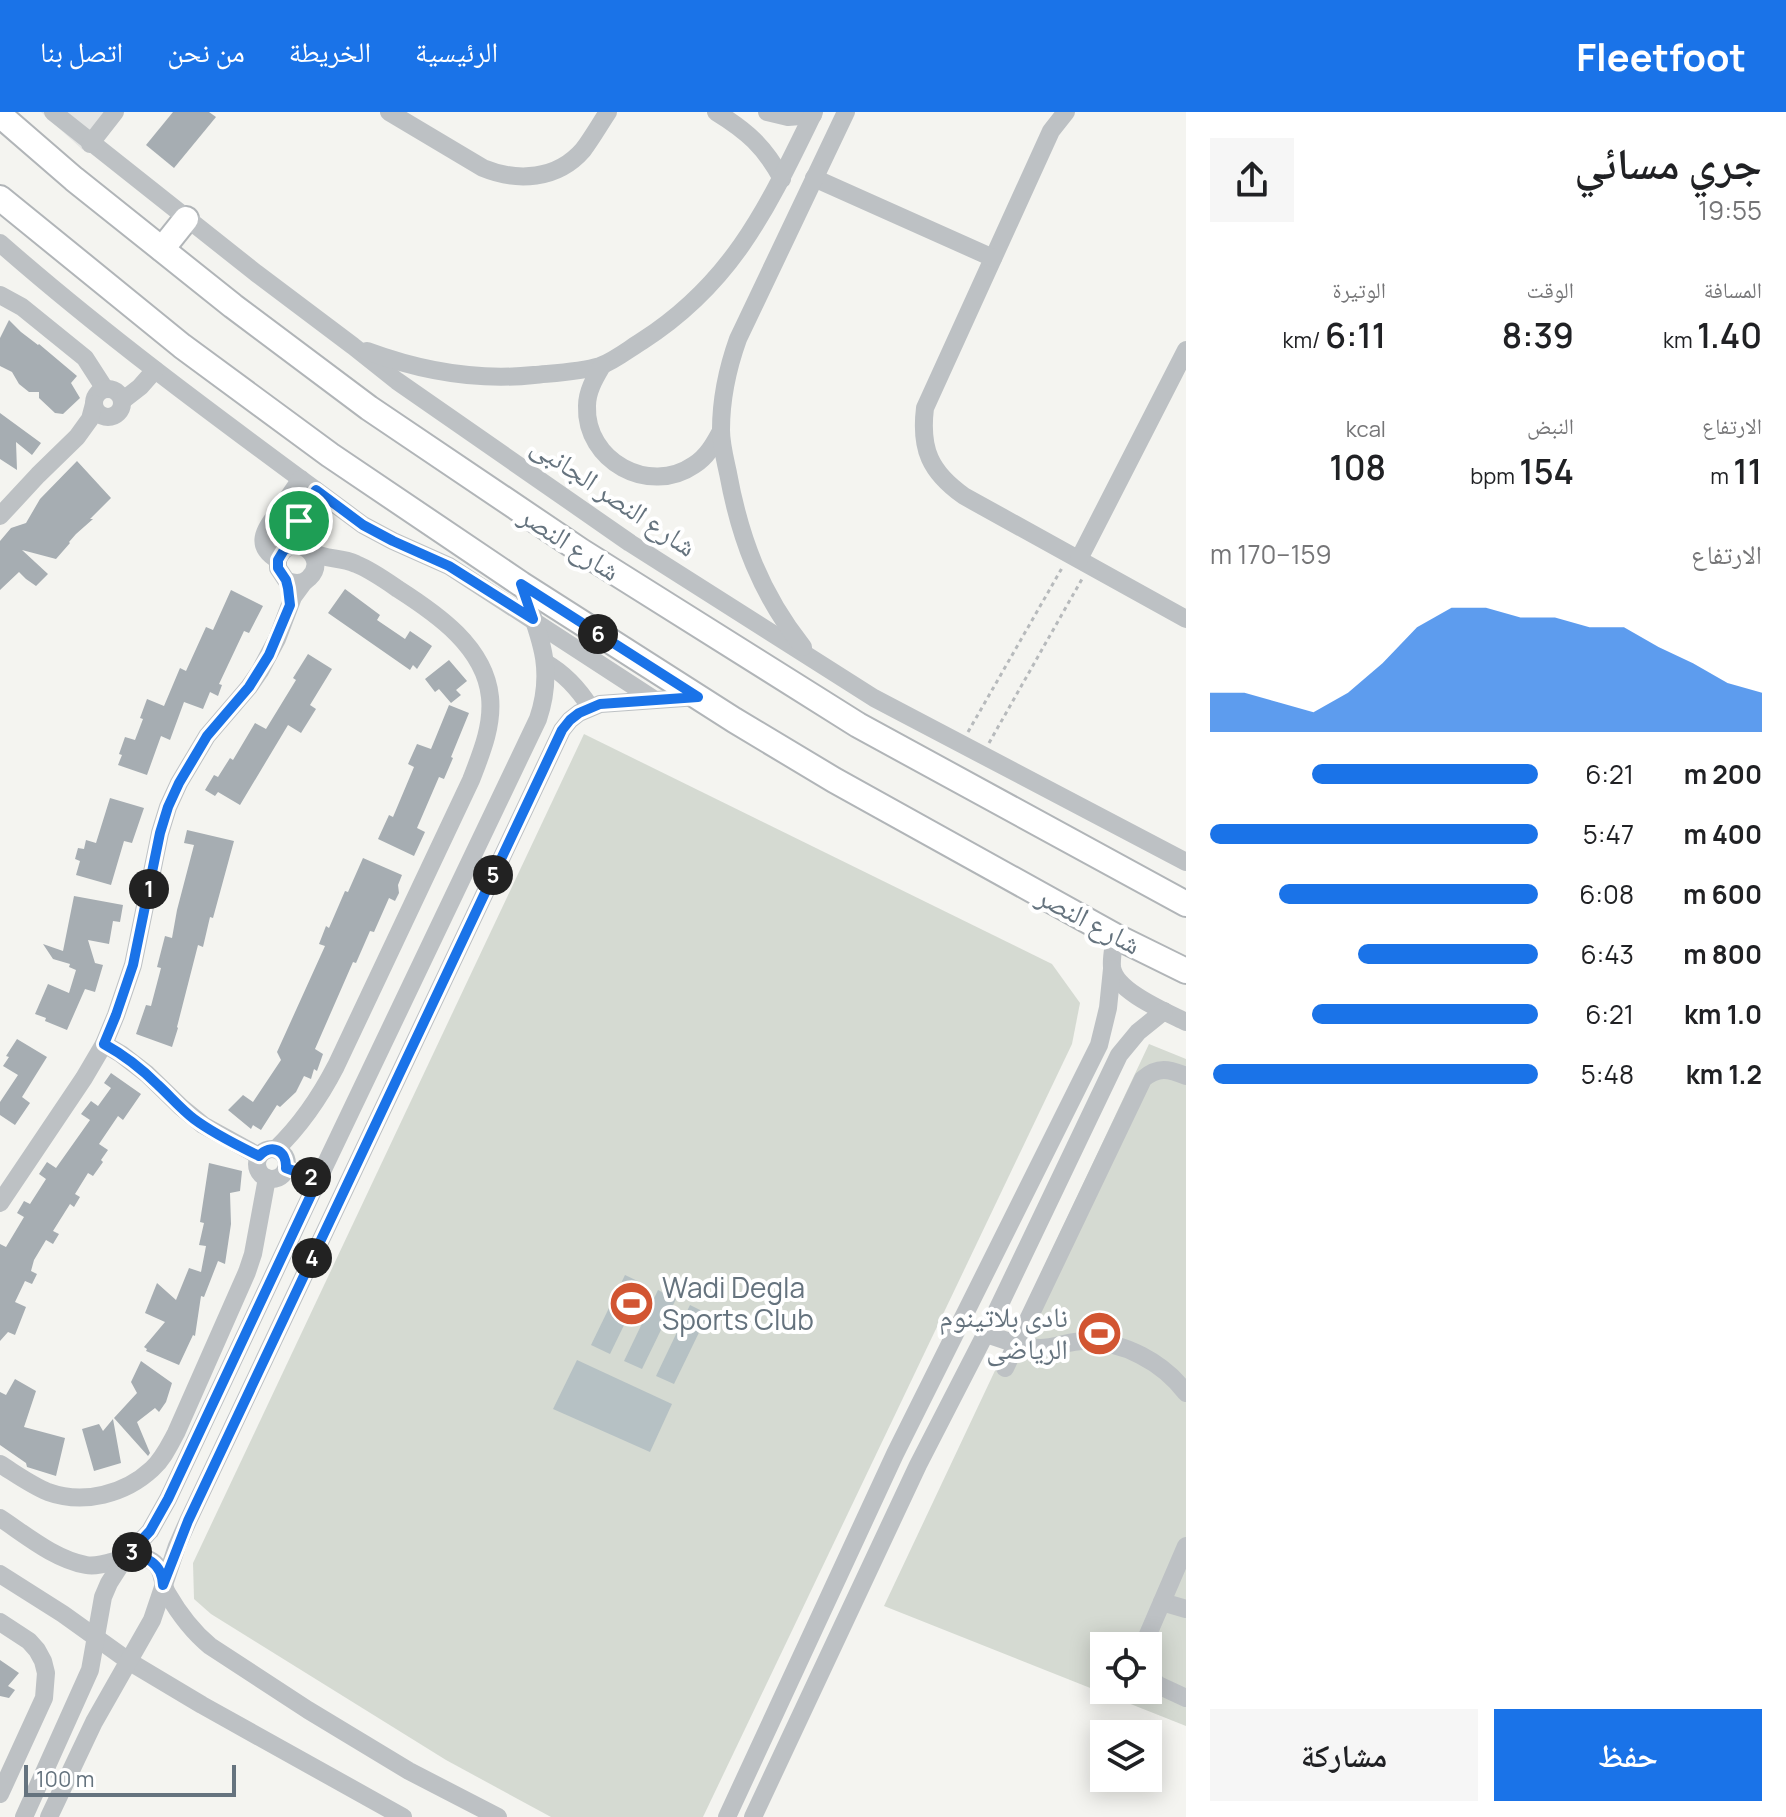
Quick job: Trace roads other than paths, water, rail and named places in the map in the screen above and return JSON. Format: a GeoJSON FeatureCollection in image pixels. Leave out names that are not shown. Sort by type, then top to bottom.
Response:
{"type":"FeatureCollection","features":[{"type":"Feature","properties":{"kind":"main road","name":"شارع النصر"},"geometry":{"type":"LineString","coordinates":[[0,115],[74,179],[233,306],[369,408],[581,551],[858,725],[1184,896]]}},
{"type":"Feature","properties":{"kind":"main road","name":"شارع النصر"},"geometry":{"type":"LineString","coordinates":[[0,198],[194,356],[330,455],[521,584],[834,780],[1115,936],[1186,971]]}},
{"type":"Feature","properties":{"kind":"main road"},"geometry":{"type":"LineString","coordinates":[[162,249],[186,219]]}},
{"type":"Feature","properties":{"kind":"street"},"geometry":{"type":"LineString","coordinates":[[90,144],[115,112]]}},
{"type":"Feature","properties":{"kind":"street"},"geometry":{"type":"LineString","coordinates":[[389,112],[483,168],[497,174],[528,178],[558,169],[572,160],[608,112]]}},
{"type":"Feature","properties":{"kind":"street"},"geometry":{"type":"LineString","coordinates":[[716,112],[762,146],[782,179]]}},
{"type":"Feature","properties":{"kind":"street"},"geometry":{"type":"LineString","coordinates":[[767,112],[788,117],[814,114]]}},
{"type":"Feature","properties":{"kind":"street"},"geometry":{"type":"LineString","coordinates":[[812,659],[764,589],[747,550],[734,509],[721,431],[730,362],[738,339],[846,112]]}},
{"type":"Feature","properties":{"kind":"street"},"geometry":{"type":"LineString","coordinates":[[1066,112],[1051,131],[925,408],[922,428],[926,449],[934,468],[947,484],[964,496],[1186,619]]}},
{"type":"Feature","properties":{"kind":"street","name":"شارع النصر الجانبى"},"geometry":{"type":"LineString","coordinates":[[55,113],[90,144],[397,381],[617,534],[874,698],[1186,862]]}},
{"type":"Feature","properties":{"kind":"street"},"geometry":{"type":"LineString","coordinates":[[353,346],[392,361],[433,371],[475,376],[516,377],[602,366],[660,329],[710,287],[753,230],[814,114]]}},
{"type":"Feature","properties":{"kind":"street"},"geometry":{"type":"LineString","coordinates":[[814,178],[993,258]]}},
{"type":"Feature","properties":{"kind":"street"},"geometry":{"type":"LineString","coordinates":[[0,243],[46,284],[155,370],[363,525],[449,566],[655,700]]}},
{"type":"Feature","properties":{"kind":"street"},"geometry":{"type":"LineString","coordinates":[[0,295],[22,307],[85,358],[100,396],[95,408],[101,416],[111,417]]}},
{"type":"Feature","properties":{"kind":"street"},"geometry":{"type":"LineString","coordinates":[[1080,560],[1186,350]]}},
{"type":"Feature","properties":{"kind":"street"},"geometry":{"type":"LineString","coordinates":[[602,366],[591,385],[587,406],[589,428],[598,447],[613,463],[632,473],[654,477],[675,475],[695,465],[710,450],[721,431]]}},
{"type":"Feature","properties":{"kind":"street"},"geometry":{"type":"LineString","coordinates":[[122,401],[155,370]]}},
{"type":"Feature","properties":{"kind":"street"},"geometry":{"type":"LineString","coordinates":[[0,516],[77,437],[90,419],[100,396],[114,390],[118,393],[122,405],[118,413],[77,437]]}},
{"type":"Feature","properties":{"kind":"street"},"geometry":{"type":"LineString","coordinates":[[278,560],[265,548],[265,532],[308,485]]}},
{"type":"Feature","properties":{"kind":"street"},"geometry":{"type":"LineString","coordinates":[[1,1197],[104,1044],[133,965],[160,833],[173,795],[207,736],[260,671],[290,605],[290,596],[303,565],[297,536],[308,485]]}},
{"type":"Feature","properties":{"kind":"street"},"geometry":{"type":"LineString","coordinates":[[104,1044],[147,1074],[192,1117],[225,1139],[268,1152],[284,1154],[286,1168],[281,1176],[267,1178],[258,1169],[268,1152],[306,1114],[325,1088],[471,780],[482,753],[490,698],[478,662],[457,634],[433,612],[369,570],[349,561],[333,559],[303,565],[278,568],[278,560],[284,550],[294,545],[303,565]]}},
{"type":"Feature","properties":{"kind":"street"},"geometry":{"type":"LineString","coordinates":[[24,1817],[90,1670],[103,1597],[109,1583],[125,1558],[150,1531],[168,1499],[538,719],[546,691],[546,663],[521,584]]}},
{"type":"Feature","properties":{"kind":"street"},"geometry":{"type":"LineString","coordinates":[[546,663],[575,685],[590,707]]}},
{"type":"Feature","properties":{"kind":"street"},"geometry":{"type":"LineString","coordinates":[[49,1817],[94,1722],[152,1620],[188,1521],[562,730],[570,720],[600,704],[698,697]]}},
{"type":"Feature","properties":{"kind":"street"},"geometry":{"type":"LineString","coordinates":[[727,1817],[895,1454],[1099,1045],[1108,1008],[1115,936]]}},
{"type":"Feature","properties":{"kind":"street"},"geometry":{"type":"LineString","coordinates":[[1112,969],[1124,986],[1186,1022]]}},
{"type":"Feature","properties":{"kind":"street"},"geometry":{"type":"LineString","coordinates":[[753,1817],[918,1465],[988,1329],[1119,1055],[1138,1032],[1164,1011]]}},
{"type":"Feature","properties":{"kind":"street"},"geometry":{"type":"LineString","coordinates":[[1099,1045],[1119,1055]]}},
{"type":"Feature","properties":{"kind":"street"},"geometry":{"type":"LineString","coordinates":[[1005,1368],[1143,1079],[1158,1070],[1167,1069],[1186,1076]]}},
{"type":"Feature","properties":{"kind":"street"},"geometry":{"type":"LineString","coordinates":[[286,1168],[318,1180]]}},
{"type":"Feature","properties":{"kind":"street"},"geometry":{"type":"LineString","coordinates":[[0,1464],[34,1486],[67,1497],[111,1493],[127,1487],[154,1468],[176,1433],[241,1288],[253,1254],[267,1178]]}},
{"type":"Feature","properties":{"kind":"street"},"geometry":{"type":"LineString","coordinates":[[988,1329],[1018,1339],[1090,1330],[1114,1333],[1148,1347],[1178,1375],[1186,1393]]}},
{"type":"Feature","properties":{"kind":"street"},"geometry":{"type":"LineString","coordinates":[[895,1454],[918,1465]]}},
{"type":"Feature","properties":{"kind":"street"},"geometry":{"type":"LineString","coordinates":[[0,1518],[71,1561],[94,1566],[139,1556],[151,1561],[160,1571],[163,1585],[173,1603],[210,1646],[397,1764],[498,1817]]}},
{"type":"Feature","properties":{"kind":"street"},"geometry":{"type":"LineString","coordinates":[[1149,1632],[1186,1546]]}},
{"type":"Feature","properties":{"kind":"street"},"geometry":{"type":"LineString","coordinates":[[0,1574],[130,1662],[403,1817]]}},
{"type":"Feature","properties":{"kind":"street"},"geometry":{"type":"LineString","coordinates":[[1162,1602],[1186,1609]]}},
{"type":"Feature","properties":{"kind":"street"},"geometry":{"type":"LineString","coordinates":[[0,1622],[29,1641],[43,1661],[46,1673],[44,1698],[0,1794]]}},
{"type":"Feature","properties":{"kind":"street"},"geometry":{"type":"LineString","coordinates":[[1162,1687],[1186,1698]]}},
{"type":"Feature","properties":{"kind":"place","name":"Wadi Degla Sports Club"},"geometry":{"type":"Point","coordinates":[631,1304]}},
{"type":"Feature","properties":{"kind":"place","name":"نادى بلاتينوم الرياضى"},"geometry":{"type":"Point","coordinates":[1099,1333]}}]}
